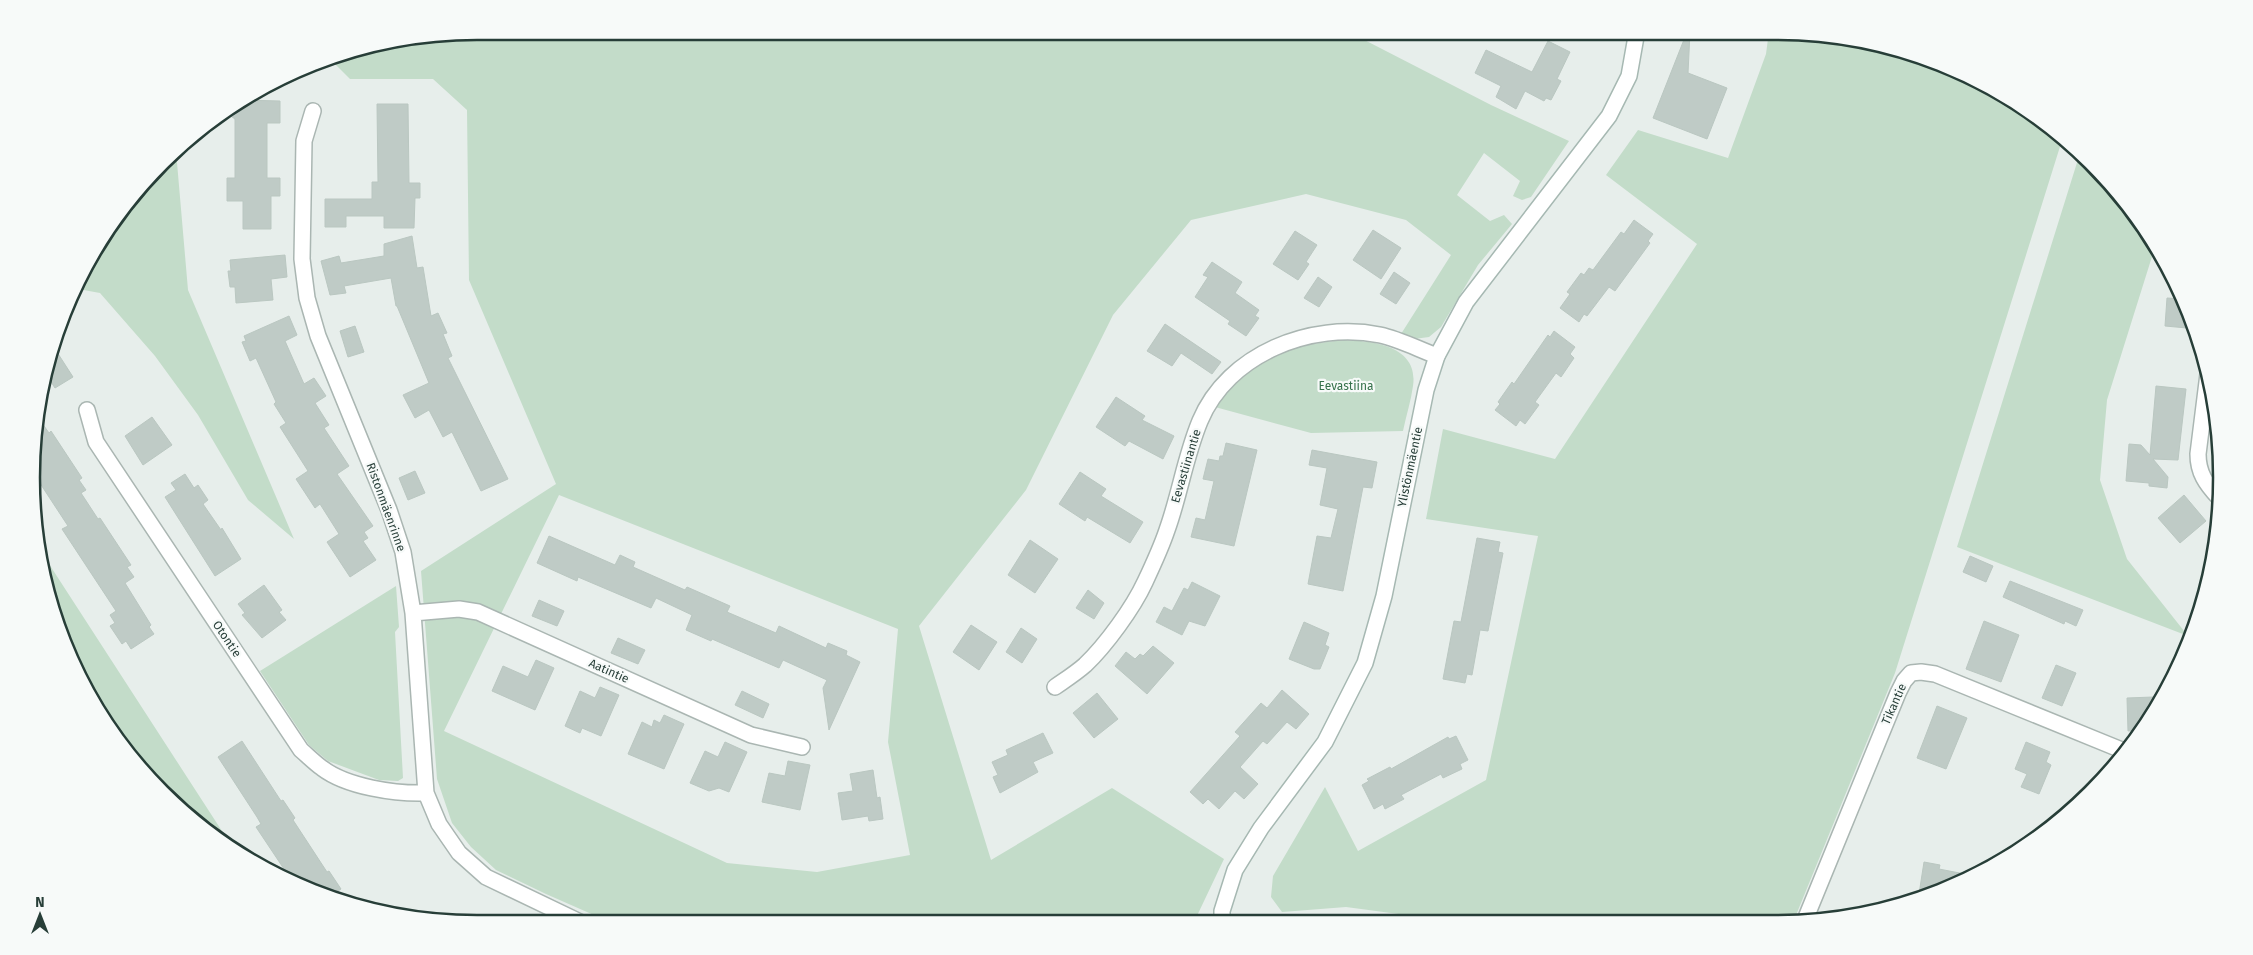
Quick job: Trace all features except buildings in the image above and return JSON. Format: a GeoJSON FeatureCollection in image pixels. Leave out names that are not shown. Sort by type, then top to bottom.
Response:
{"type":"FeatureCollection","features":[{"type":"Feature","properties":{"kind":"street","name":"Ylistönmäentie"},"geometry":{"type":"LineString","coordinates":[[1222,915],[1235,870],[1261,828],[1326,742],[1365,663],[1384,596],[1426,390],[1437,356],[1466,302],[1609,116],[1629,76],[1636,40]]}},
{"type":"Feature","properties":{"kind":"street","name":"Ristonmäenrinne"},"geometry":{"type":"LineString","coordinates":[[313,111],[304,141],[302,259],[307,298],[318,336],[389,510],[403,552],[413,613],[426,793],[438,824],[458,853],[486,877],[564,915]]}},
{"type":"Feature","properties":{"kind":"street","name":"Eevastiinantie"},"geometry":{"type":"LineString","coordinates":[[1055,687],[1084,665],[1112,634],[1144,584],[1167,530],[1191,444],[1200,419],[1214,397],[1250,359],[1277,346],[1306,336],[1344,331],[1380,335],[1437,356]]}},
{"type":"Feature","properties":{"kind":"street"},"geometry":{"type":"LineString","coordinates":[[2205,395],[2198,466],[2206,484],[2213,491]]}},
{"type":"Feature","properties":{"kind":"street","name":"Otontie"},"geometry":{"type":"LineString","coordinates":[[87,410],[96,442],[302,750],[323,769],[348,780],[389,793],[426,793]]}},
{"type":"Feature","properties":{"kind":"street","name":"Aatintie"},"geometry":{"type":"LineString","coordinates":[[413,613],[460,609],[478,612],[751,735],[802,747]]}},
{"type":"Feature","properties":{"kind":"street","name":"Tikantie"},"geometry":{"type":"LineString","coordinates":[[1807,914],[1898,693],[1904,681],[1911,673],[1935,674],[2119,749]]}},
{"type":"Feature","properties":{"kind":"green space"},"geometry":{"type":"Polygon","coordinates":[[[1365,40],[1491,105],[1569,141],[1531,197],[1522,200],[1513,196],[1520,181],[1484,153],[1457,195],[1490,221],[1504,215],[1512,224],[1478,265],[1441,327],[1429,337],[1414,339],[1401,334],[1451,255],[1406,220],[1306,194],[1191,220],[1113,315],[1026,490],[919,626],[991,860],[1112,788],[1224,859],[1197,915],[594,915],[496,870],[471,847],[452,823],[437,779],[421,571],[556,484],[469,280],[467,110],[433,79],[350,79],[335,64],[392,48],[449,41],[1365,40]],[[559,495],[444,731],[727,863],[817,872],[910,855],[888,742],[898,629],[559,495]]]}},
{"type":"Feature","properties":{"kind":"green space"},"geometry":{"type":"Polygon","coordinates":[[[1768,40],[1804,41],[1861,48],[1916,63],[1969,85],[1994,99],[2042,130],[2060,146],[1895,673],[1796,914],[1406,915],[1346,907],[1282,912],[1271,897],[1273,876],[1325,787],[1358,851],[1486,780],[1538,536],[1426,519],[1443,429],[1555,459],[1697,244],[1606,175],[1638,130],[1728,158],[1766,54],[1768,40]]]}},
{"type":"Feature","properties":{"kind":"green space"},"geometry":{"type":"Polygon","coordinates":[[[177,160],[188,290],[294,539],[248,500],[198,415],[155,356],[100,293],[82,290],[114,234],[130,211],[177,160]]]}},
{"type":"Feature","properties":{"kind":"green space"},"geometry":{"type":"Polygon","coordinates":[[[2077,161],[2123,211],[2152,256],[2107,400],[2100,480],[2127,559],[2185,632],[2184,634],[1957,547],[2077,161]]]}},
{"type":"Feature","properties":{"kind":"green space","name":"Eevastiina"},"geometry":{"type":"Polygon","coordinates":[[[1344,340],[1381,344],[1402,354],[1409,362],[1413,373],[1413,386],[1403,431],[1311,433],[1215,407],[1243,377],[1271,357],[1303,346],[1344,340]]]}},
{"type":"Feature","properties":{"kind":"green space"},"geometry":{"type":"Polygon","coordinates":[[[48,562],[224,834],[168,787],[130,744],[114,721],[85,671],[73,645],[63,618],[48,562]]]}},
{"type":"Feature","properties":{"kind":"green space"},"geometry":{"type":"Polygon","coordinates":[[[396,586],[399,627],[395,632],[403,778],[398,781],[379,780],[328,761],[309,745],[260,671],[396,586]]]}}]}
